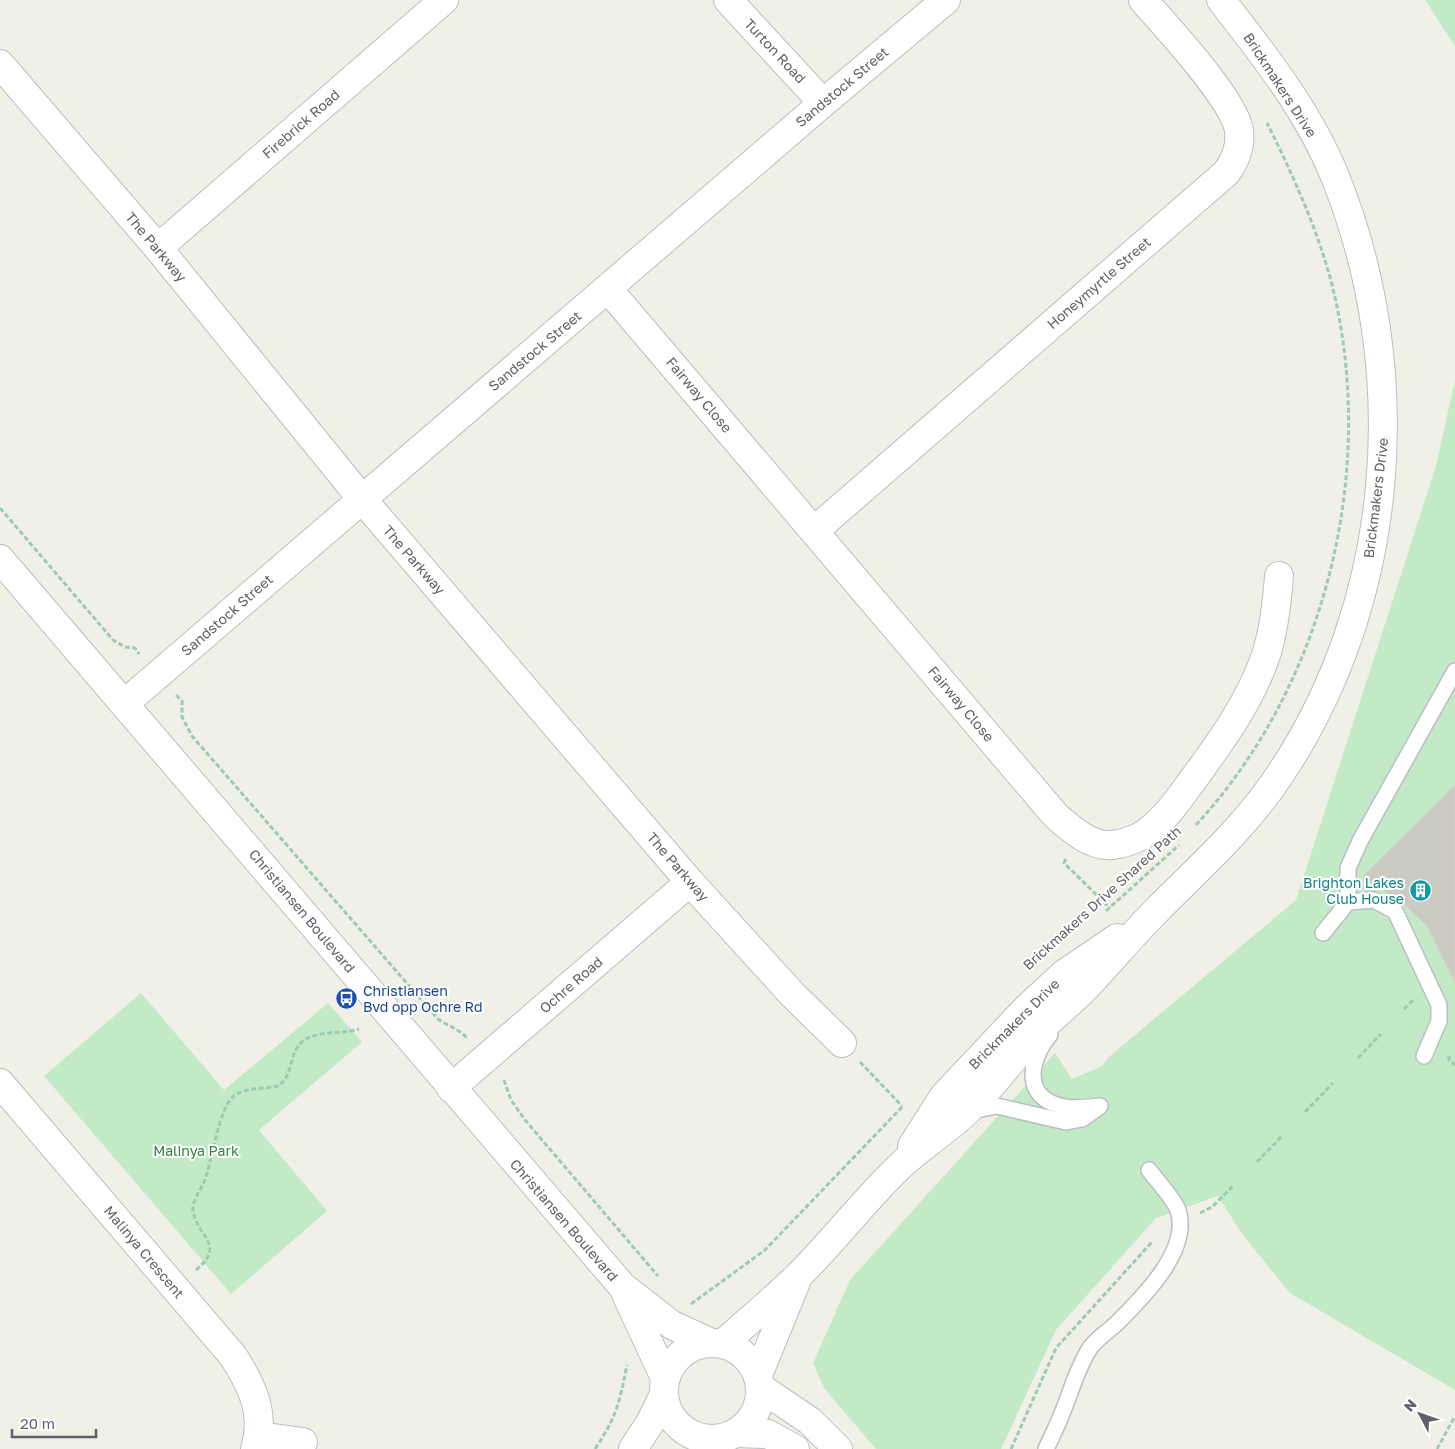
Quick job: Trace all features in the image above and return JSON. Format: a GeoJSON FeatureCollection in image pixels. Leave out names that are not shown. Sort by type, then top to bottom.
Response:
{"type":"FeatureCollection","features":[{"type":"Feature","properties":{"kind":"street","name":"Firebrick Road"},"geometry":{"type":"LineString","coordinates":[[158,248],[444,0]]}},
{"type":"Feature","properties":{"kind":"street","name":"Turton Road"},"geometry":{"type":"LineString","coordinates":[[728,0],[822,103]]}},
{"type":"Feature","properties":{"kind":"street","name":"Sandstock Street"},"geometry":{"type":"LineString","coordinates":[[124,704],[822,103],[946,0]]}},
{"type":"Feature","properties":{"kind":"street","name":"Honeymyrtle Street"},"geometry":{"type":"LineString","coordinates":[[814,530],[1226,173],[1234,163],[1240,140],[1233,114],[1205,73],[1143,0]]}},
{"type":"Feature","properties":{"kind":"street","name":"Brickmakers Drive"},"geometry":{"type":"LineString","coordinates":[[716,1343],[799,1276],[898,1167],[966,1112],[1039,1031],[1082,991],[1158,910],[1245,822],[1277,779],[1303,738],[1343,648],[1364,585],[1376,518],[1384,448],[1382,376],[1373,312],[1359,250],[1335,178],[1305,117],[1264,55],[1221,0]]}},
{"type":"Feature","properties":{"kind":"street","name":"The Parkway"},"geometry":{"type":"LineString","coordinates":[[0,64],[158,248],[362,499],[690,882],[792,994],[842,1043]]}},
{"type":"Feature","properties":{"kind":"street","name":"Fairway Close"},"geometry":{"type":"LineString","coordinates":[[608,289],[1056,816],[1089,840],[1110,845],[1128,842],[1146,833],[1179,798],[1216,749],[1244,704],[1265,658],[1276,612],[1279,576]]}},
{"type":"Feature","properties":{"kind":"street","name":"Christiansen Boulevard"},"geometry":{"type":"LineString","coordinates":[[0,560],[622,1286],[672,1325],[716,1343]]}},
{"type":"Feature","properties":{"kind":"street","name":"Ochre Road"},"geometry":{"type":"LineString","coordinates":[[451,1088],[690,882]]}},
{"type":"Feature","properties":{"kind":"street","name":"Brickmakers Drive"},"geometry":{"type":"LineString","coordinates":[[898,1167],[944,1096],[1026,1008],[1064,974],[1158,910]]}},
{"type":"Feature","properties":{"kind":"street","name":"Malinya Crescent"},"geometry":{"type":"LineString","coordinates":[[0,1083],[233,1356],[250,1382],[258,1408],[257,1442],[303,1442]]}},
{"type":"Feature","properties":{"kind":"street","name":"Brickmakers Drive"},"geometry":{"type":"LineString","coordinates":[[760,1381],[799,1276]]}},
{"type":"Feature","properties":{"kind":"street","name":"Christiansen Boulevard"},"geometry":{"type":"LineString","coordinates":[[622,1286],[665,1386]]}},
{"type":"Feature","properties":{"kind":"street"},"geometry":{"type":"LineString","coordinates":[[633,1449],[650,1423],[665,1386],[671,1365],[681,1353],[694,1345],[716,1343],[739,1350],[751,1361],[760,1381],[760,1402],[755,1414],[736,1433]]}},
{"type":"Feature","properties":{"kind":"street"},"geometry":{"type":"LineString","coordinates":[[760,1381],[810,1421],[838,1449]]}},
{"type":"Feature","properties":{"kind":"street"},"geometry":{"type":"LineString","coordinates":[[665,1386],[667,1409],[676,1423],[688,1433],[694,1444],[720,1439],[736,1433],[768,1434],[794,1449]]}},
{"type":"Feature","properties":{"kind":"lane"},"geometry":{"type":"LineString","coordinates":[[1323,933],[1348,902],[1348,868],[1360,841],[1455,671]]}},
{"type":"Feature","properties":{"kind":"lane"},"geometry":{"type":"LineString","coordinates":[[1348,902],[1374,900],[1386,904],[1395,911],[1411,942],[1439,1005],[1439,1021],[1424,1056]]}},
{"type":"Feature","properties":{"kind":"lane"},"geometry":{"type":"LineString","coordinates":[[966,1112],[996,1106],[1066,1122],[1082,1119],[1100,1106],[1065,1107],[1051,1103],[1040,1094],[1032,1083],[1031,1071],[1044,1042],[1065,1017],[1082,991]]}},
{"type":"Feature","properties":{"kind":"lane"},"geometry":{"type":"LineString","coordinates":[[1046,1449],[1064,1410],[1075,1375],[1091,1346],[1141,1296],[1166,1266],[1177,1248],[1180,1227],[1178,1210],[1149,1170]]}},
{"type":"Feature","properties":{"kind":"path","name":"Brickmakers Drive Shared Path"},"geometry":{"type":"LineString","coordinates":[[1191,831],[1210,810],[1247,761],[1276,712],[1301,663],[1318,616],[1334,557],[1343,506],[1349,420],[1342,344],[1330,278],[1312,224],[1263,114]]}},
{"type":"Feature","properties":{"kind":"path"},"geometry":{"type":"LineString","coordinates":[[0,508],[113,640],[125,647],[135,648],[143,658]]}},
{"type":"Feature","properties":{"kind":"path"},"geometry":{"type":"LineString","coordinates":[[174,694],[182,701],[182,717],[192,736],[438,1019],[450,1027],[461,1031],[469,1039]]}},
{"type":"Feature","properties":{"kind":"path"},"geometry":{"type":"LineString","coordinates":[[1080,835],[1064,862],[1110,908]]}},
{"type":"Feature","properties":{"kind":"path","name":"Brickmakers Drive Shared Path"},"geometry":{"type":"LineString","coordinates":[[1102,914],[1185,838]]}},
{"type":"Feature","properties":{"kind":"path"},"geometry":{"type":"LineString","coordinates":[[175,1289],[204,1263],[210,1255],[210,1246],[193,1210],[195,1200],[205,1181],[225,1107],[233,1096],[244,1090],[278,1086],[283,1083],[290,1071],[296,1050],[304,1041],[320,1035],[342,1034],[359,1030]]}},
{"type":"Feature","properties":{"kind":"path"},"geometry":{"type":"LineString","coordinates":[[1358,1058],[1381,1034]]}},
{"type":"Feature","properties":{"kind":"path"},"geometry":{"type":"LineString","coordinates":[[842,1043],[902,1106]]}},
{"type":"Feature","properties":{"kind":"path"},"geometry":{"type":"LineString","coordinates":[[502,1077],[507,1084],[511,1100],[525,1120],[661,1280]]}},
{"type":"Feature","properties":{"kind":"path"},"geometry":{"type":"LineString","coordinates":[[1305,1112],[1333,1083]]}},
{"type":"Feature","properties":{"kind":"path"},"geometry":{"type":"LineString","coordinates":[[684,1298],[691,1303],[765,1250],[909,1099]]}},
{"type":"Feature","properties":{"kind":"path"},"geometry":{"type":"LineString","coordinates":[[1257,1162],[1283,1135]]}},
{"type":"Feature","properties":{"kind":"path"},"geometry":{"type":"LineString","coordinates":[[1212,1207],[1234,1185]]}},
{"type":"Feature","properties":{"kind":"path"},"geometry":{"type":"LineString","coordinates":[[595,1449],[615,1417],[622,1398],[627,1366]]}},
{"type":"Feature","properties":{"kind":"path"},"geometry":{"type":"LineString","coordinates":[[1437,1449],[1455,1416]]}},
{"type":"Feature","properties":{"kind":"green space"},"geometry":{"type":"Polygon","coordinates":[[[1425,0],[1455,0],[1455,46],[1425,0]]]}},
{"type":"Feature","properties":{"kind":"green space"},"geometry":{"type":"Polygon","coordinates":[[[1455,380],[1455,1390],[1290,1293],[1242,1234],[1218,1196],[1156,1218],[1056,1330],[1001,1449],[876,1449],[824,1388],[813,1363],[850,1280],[1055,1053],[1072,1079],[1102,1066],[1110,1056],[1296,900],[1436,466],[1455,380]]]}},
{"type":"Feature","properties":{"kind":"green space","name":"Malinya Park"},"geometry":{"type":"Polygon","coordinates":[[[141,993],[224,1090],[328,1003],[362,1042],[259,1130],[327,1211],[231,1294],[44,1076],[141,993]]]}},
{"type":"Feature","properties":{"kind":"building","name":"Brighton Lakes Club House"},"geometry":{"type":"Polygon","coordinates":[[[1455,785],[1455,983],[1427,926],[1406,906],[1363,876],[1455,785]]]}},
{"type":"Feature","properties":{"kind":"place","name":"Brighton Lakes Club House"},"geometry":{"type":"Point","coordinates":[1420,891]}},
{"type":"Feature","properties":{"kind":"place","name":"Christiansen Bvd opp Ochre Rd"},"geometry":{"type":"Point","coordinates":[347,999]}}]}
